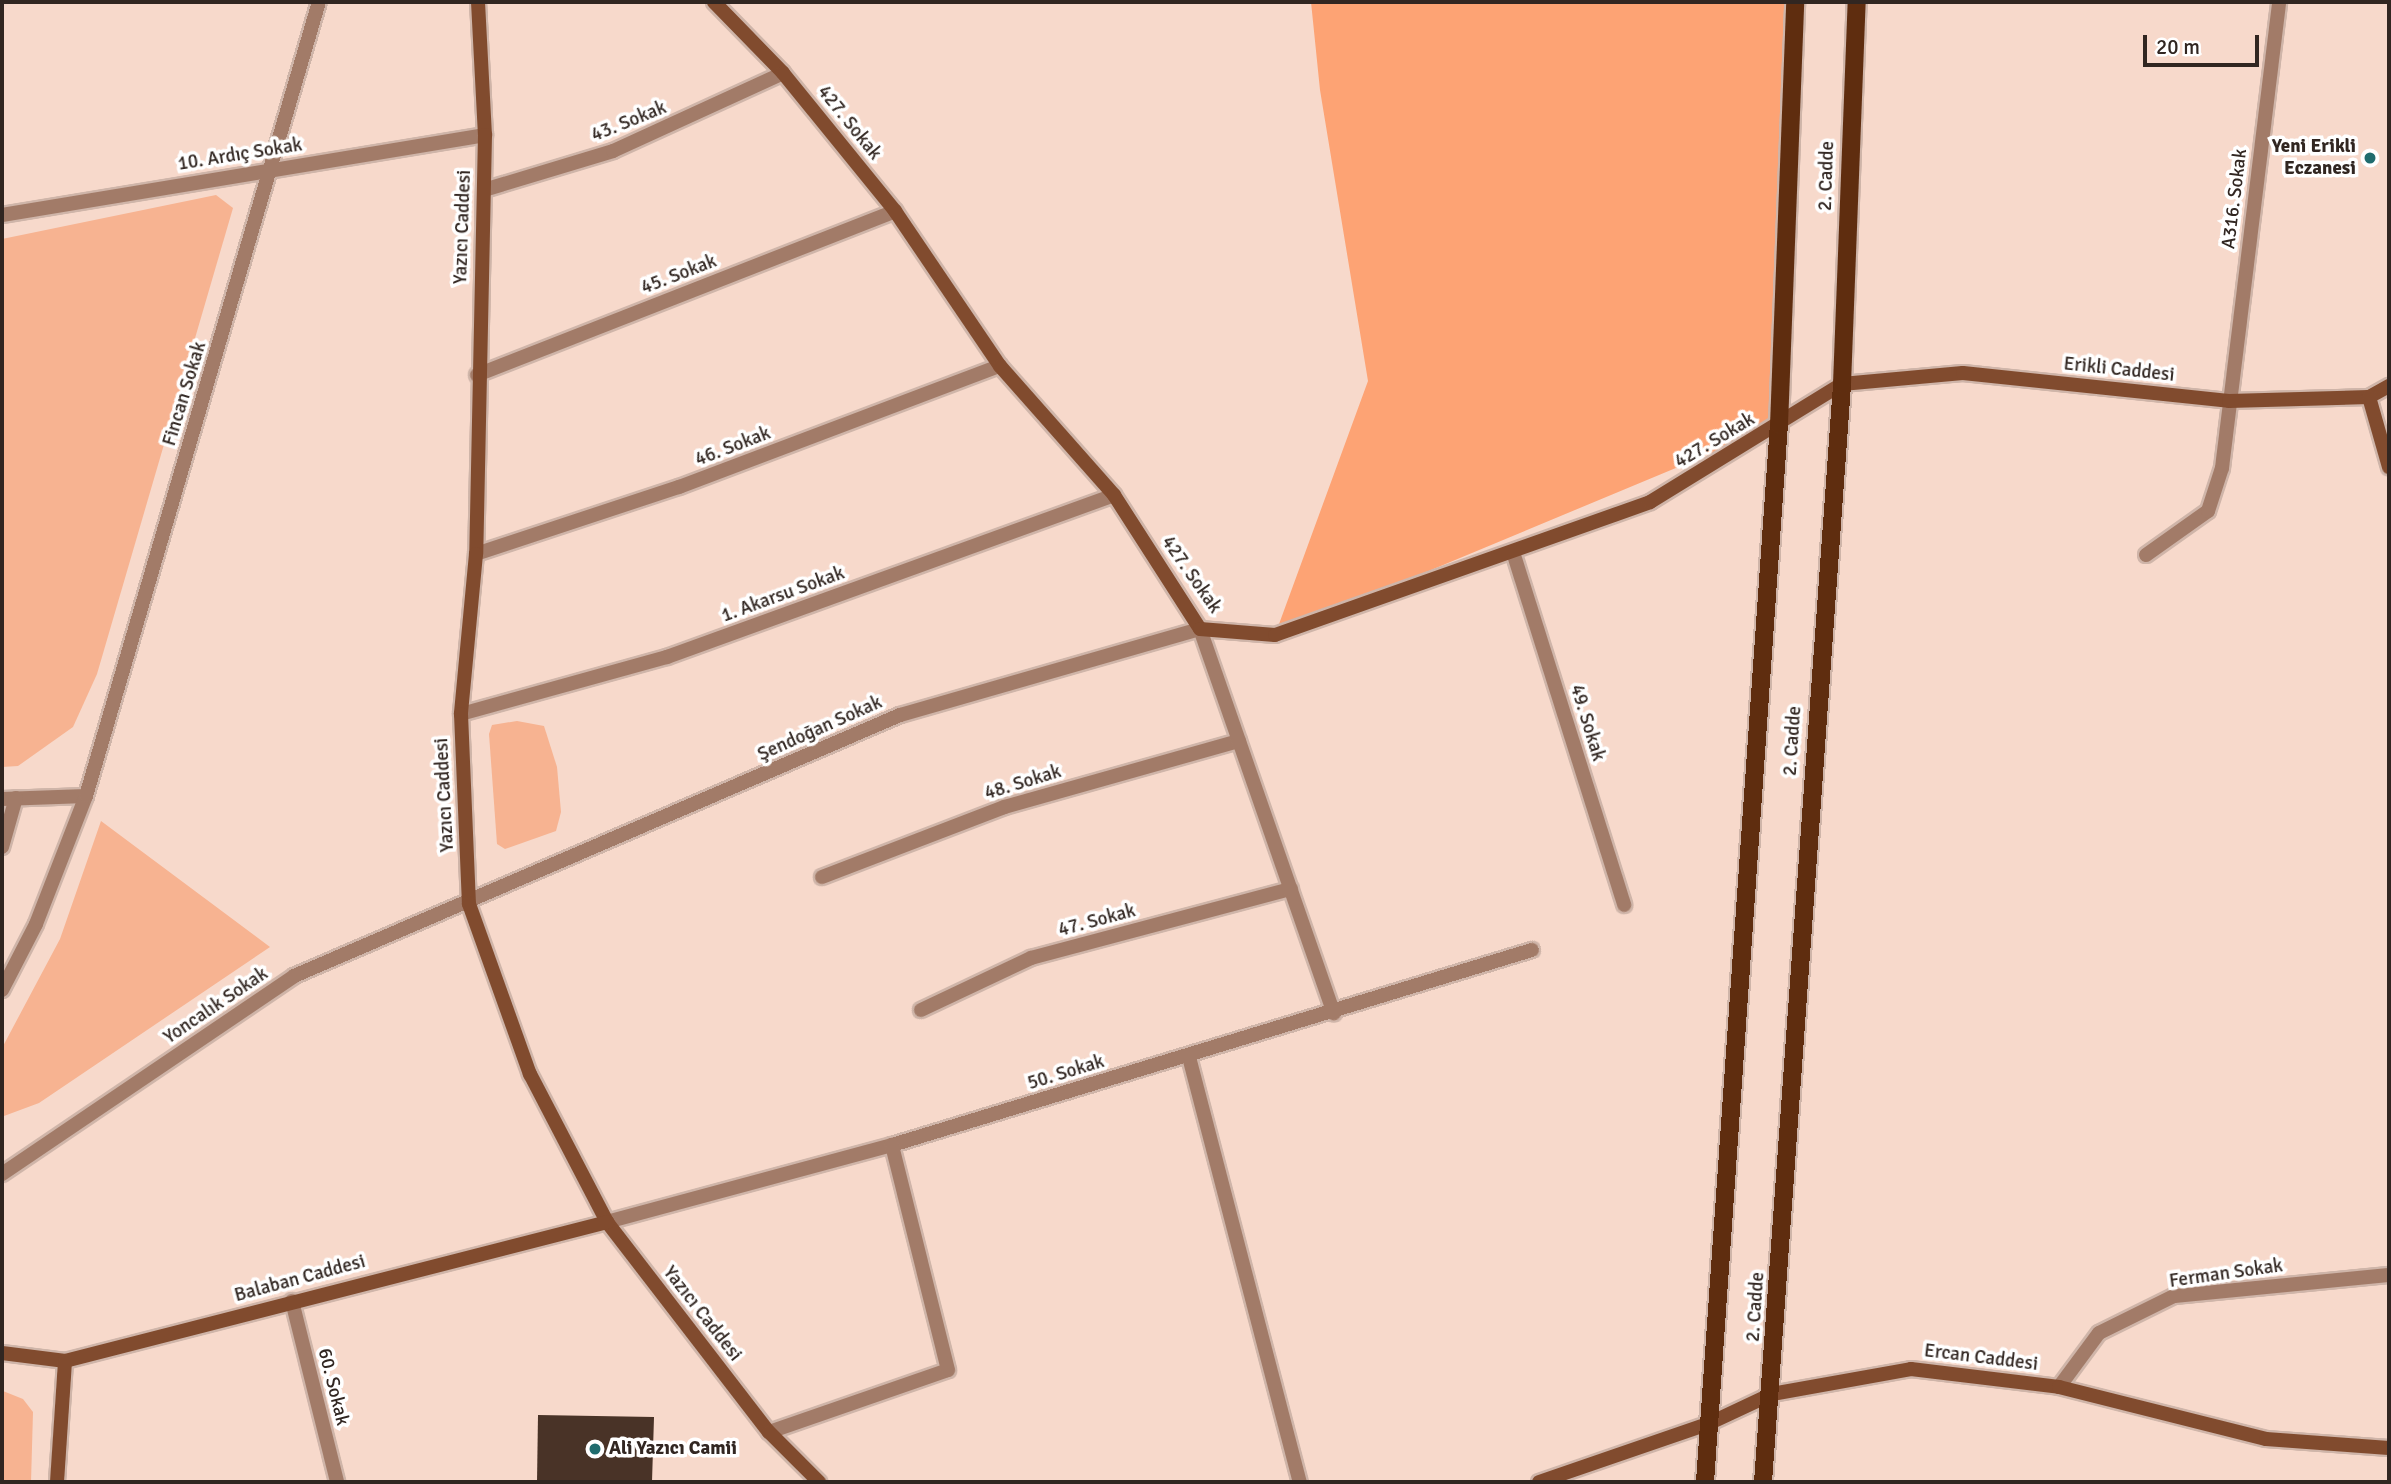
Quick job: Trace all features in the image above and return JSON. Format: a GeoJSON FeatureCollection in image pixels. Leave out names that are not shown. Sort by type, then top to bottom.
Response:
{"type":"FeatureCollection","features":[{"type":"Feature","properties":{"kind":"main road","name":"Yazıcı Caddesi"},"geometry":{"type":"LineString","coordinates":[[478,2],[485,135],[477,375],[476,554],[461,714],[469,904],[530,1074],[607,1222],[769,1432],[819,1482]]}},
{"type":"Feature","properties":{"kind":"main road","name":"427. Sokak"},"geometry":{"type":"LineString","coordinates":[[716,2],[783,73],[895,211],[1000,366],[1114,495],[1200,629],[1275,635],[1650,502],[1842,384]]}},
{"type":"Feature","properties":{"kind":"main road","name":"2. Cadde"},"geometry":{"type":"LineString","coordinates":[[1705,1482],[1779,425],[1795,2]]}},
{"type":"Feature","properties":{"kind":"main road","name":"2. Cadde"},"geometry":{"type":"LineString","coordinates":[[1763,1482],[1772,1394],[1842,384],[1857,2]]}},
{"type":"Feature","properties":{"kind":"main road","name":"Erikli Caddesi"},"geometry":{"type":"LineString","coordinates":[[1842,384],[1963,373],[2229,401],[2369,397],[2389,386]]}},
{"type":"Feature","properties":{"kind":"main road"},"geometry":{"type":"LineString","coordinates":[[2369,397],[2389,467]]}},
{"type":"Feature","properties":{"kind":"main road","name":"Balaban Caddesi"},"geometry":{"type":"LineString","coordinates":[[2,1353],[65,1361],[607,1222]]}},
{"type":"Feature","properties":{"kind":"main road"},"geometry":{"type":"LineString","coordinates":[[57,1482],[65,1361]]}},
{"type":"Feature","properties":{"kind":"main road","name":"Ercan Caddesi"},"geometry":{"type":"LineString","coordinates":[[1539,1482],[1710,1423],[1772,1394],[1911,1369],[2059,1387],[2266,1439],[2389,1448]]}},
{"type":"Feature","properties":{"kind":"street","name":"Fincan Sokak"},"geometry":{"type":"LineString","coordinates":[[2,990],[36,924],[86,796],[319,2]]}},
{"type":"Feature","properties":{"kind":"street","name":"A316. Sokak"},"geometry":{"type":"LineString","coordinates":[[2146,555],[2208,511],[2222,468],[2280,2]]}},
{"type":"Feature","properties":{"kind":"street","name":"43. Sokak"},"geometry":{"type":"LineString","coordinates":[[484,190],[613,151],[783,73]]}},
{"type":"Feature","properties":{"kind":"street","name":"10. Ardıç Sokak"},"geometry":{"type":"LineString","coordinates":[[2,215],[272,168],[485,135]]}},
{"type":"Feature","properties":{"kind":"street","name":"45. Sokak"},"geometry":{"type":"LineString","coordinates":[[477,375],[895,211]]}},
{"type":"Feature","properties":{"kind":"street","name":"46. Sokak"},"geometry":{"type":"LineString","coordinates":[[476,554],[679,488],[1000,366]]}},
{"type":"Feature","properties":{"kind":"street","name":"1. Akarsu Sokak"},"geometry":{"type":"LineString","coordinates":[[461,714],[667,657],[1114,495]]}},
{"type":"Feature","properties":{"kind":"street","name":"49. Sokak"},"geometry":{"type":"LineString","coordinates":[[1513,552],[1624,905]]}},
{"type":"Feature","properties":{"kind":"street"},"geometry":{"type":"LineString","coordinates":[[1200,629],[1334,1013]]}},
{"type":"Feature","properties":{"kind":"street","name":"Şendoğan Sokak"},"geometry":{"type":"LineString","coordinates":[[469,904],[900,715],[1200,629]]}},
{"type":"Feature","properties":{"kind":"street","name":"48. Sokak"},"geometry":{"type":"LineString","coordinates":[[822,877],[1004,807],[1239,741]]}},
{"type":"Feature","properties":{"kind":"street"},"geometry":{"type":"LineString","coordinates":[[2,847],[9,799],[86,796]]}},
{"type":"Feature","properties":{"kind":"street","name":"47. Sokak"},"geometry":{"type":"LineString","coordinates":[[921,1010],[1031,958],[1291,888]]}},
{"type":"Feature","properties":{"kind":"street","name":"Yoncalık Sokak"},"geometry":{"type":"LineString","coordinates":[[2,1174],[294,976],[469,904]]}},
{"type":"Feature","properties":{"kind":"street","name":"50. Sokak"},"geometry":{"type":"LineString","coordinates":[[607,1222],[892,1145],[1334,1013],[1532,950]]}},
{"type":"Feature","properties":{"kind":"street"},"geometry":{"type":"LineString","coordinates":[[1189,1057],[1300,1482]]}},
{"type":"Feature","properties":{"kind":"street"},"geometry":{"type":"LineString","coordinates":[[769,1432],[948,1370],[892,1145]]}},
{"type":"Feature","properties":{"kind":"street","name":"Ferman Sokak"},"geometry":{"type":"LineString","coordinates":[[2059,1387],[2099,1333],[2174,1296],[2389,1275]]}},
{"type":"Feature","properties":{"kind":"street","name":"60. Sokak"},"geometry":{"type":"LineString","coordinates":[[292,1301],[337,1482]]}},
{"type":"Feature","properties":{"kind":"shaded area"},"geometry":{"type":"Polygon","coordinates":[[[1311,2],[1805,2],[1779,425],[1275,635],[1368,381],[1320,90],[1311,2]]]}},
{"type":"Feature","properties":{"kind":"shaded area"},"geometry":{"type":"Polygon","coordinates":[[[216,195],[233,208],[97,674],[73,727],[18,766],[2,767],[2,239],[216,195]]]}},
{"type":"Feature","properties":{"kind":"shaded area"},"geometry":{"type":"Polygon","coordinates":[[[517,721],[544,726],[557,767],[561,812],[556,831],[505,849],[497,844],[489,734],[492,725],[517,721]]]}},
{"type":"Feature","properties":{"kind":"shaded area"},"geometry":{"type":"Polygon","coordinates":[[[101,821],[270,947],[39,1103],[4,1116],[2,1048],[60,939],[101,821]]]}},
{"type":"Feature","properties":{"kind":"shaded area"},"geometry":{"type":"Polygon","coordinates":[[[3,1391],[23,1399],[33,1412],[31,1482],[2,1482],[3,1391]]]}},
{"type":"Feature","properties":{"kind":"building","name":"Ali Yazıcı Camii"},"geometry":{"type":"Polygon","coordinates":[[[538,1415],[654,1417],[652,1482],[537,1482],[538,1415]]]}},
{"type":"Feature","properties":{"kind":"place","name":"Yeni Erikli Eczanesi"},"geometry":{"type":"Point","coordinates":[2370,158]}},
{"type":"Feature","properties":{"kind":"place","name":"Ali Yazıcı Camii"},"geometry":{"type":"Point","coordinates":[595,1449]}}]}
